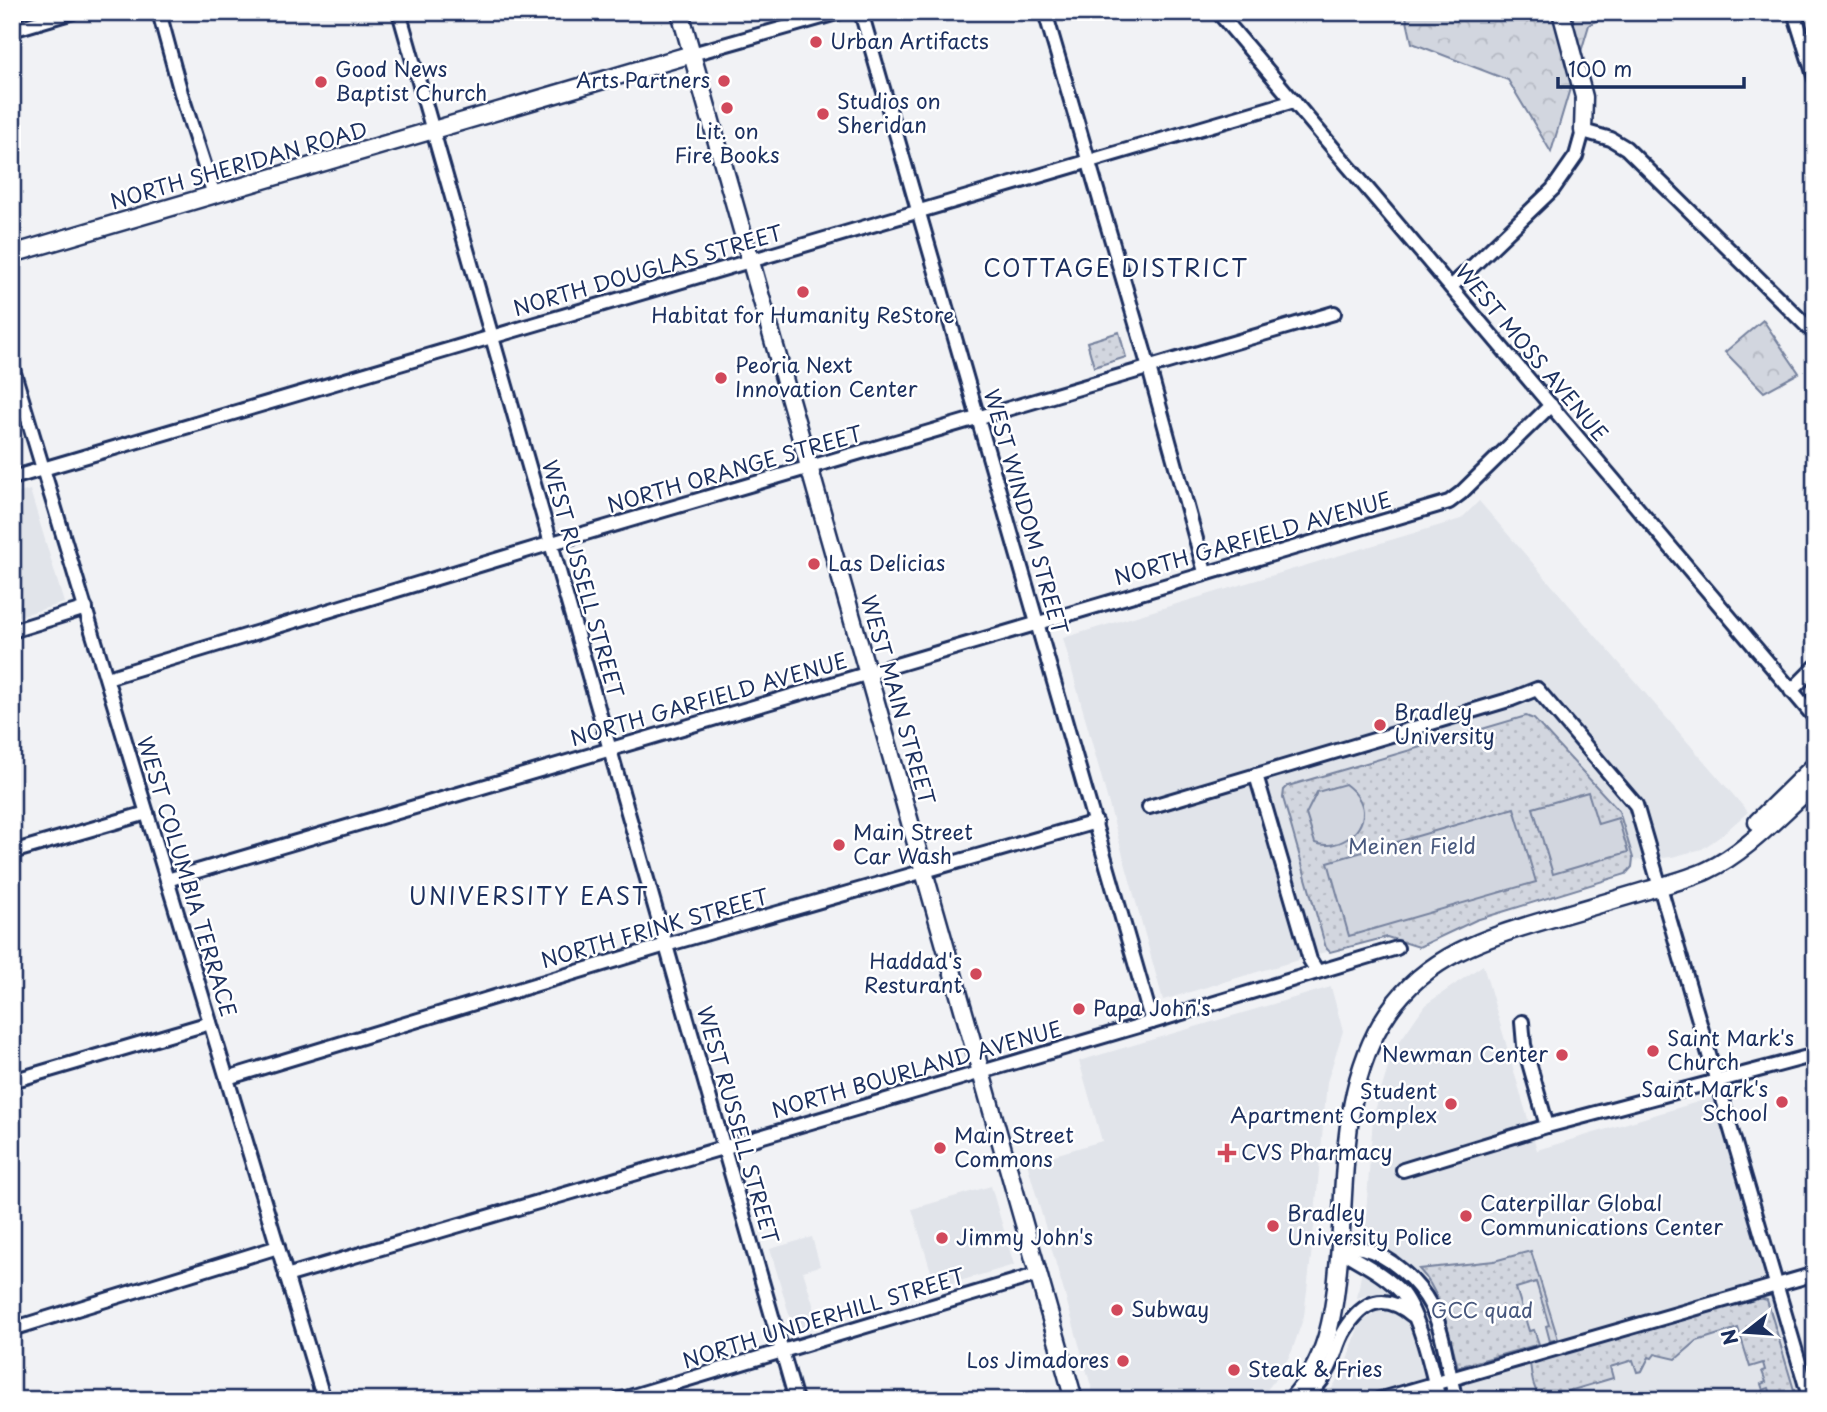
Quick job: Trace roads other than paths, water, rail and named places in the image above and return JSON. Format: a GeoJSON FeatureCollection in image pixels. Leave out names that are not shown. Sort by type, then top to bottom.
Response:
{"type":"FeatureCollection","features":[{"type":"Feature","properties":{"kind":"main road","name":"WEST MAIN STREET"},"geometry":{"type":"LineString","coordinates":[[680,12],[1074,1400]]}},
{"type":"Feature","properties":{"kind":"main road"},"geometry":{"type":"LineString","coordinates":[[1561,12],[1584,97],[1583,131]]}},
{"type":"Feature","properties":{"kind":"main road","name":"NORTH SHERIDAN ROAD"},"geometry":{"type":"LineString","coordinates":[[12,254],[692,54]]}},
{"type":"Feature","properties":{"kind":"main road"},"geometry":{"type":"LineString","coordinates":[[1723,860],[1740,838],[1815,765]]}},
{"type":"Feature","properties":{"kind":"main road"},"geometry":{"type":"LineString","coordinates":[[1291,1400],[1313,1373],[1330,1331],[1340,1250],[1349,1130],[1357,1077],[1379,1028],[1391,1009],[1415,981],[1453,953],[1488,937],[1699,874],[1743,848],[1815,784]]}},
{"type":"Feature","properties":{"kind":"street"},"geometry":{"type":"LineString","coordinates":[[12,30],[73,12]]}},
{"type":"Feature","properties":{"kind":"street"},"geometry":{"type":"LineString","coordinates":[[159,12],[181,93],[214,195]]}},
{"type":"Feature","properties":{"kind":"street","name":"WEST RUSSELL STREET"},"geometry":{"type":"LineString","coordinates":[[399,12],[796,1400]]}},
{"type":"Feature","properties":{"kind":"street","name":"NORTH SHERIDAN ROAD"},"geometry":{"type":"LineString","coordinates":[[692,54],[841,12]]}},
{"type":"Feature","properties":{"kind":"street","name":"WEST WINDOM STREET"},"geometry":{"type":"LineString","coordinates":[[861,12],[1152,1022]]}},
{"type":"Feature","properties":{"kind":"street"},"geometry":{"type":"LineString","coordinates":[[1045,12],[1149,368],[1205,572]]}},
{"type":"Feature","properties":{"kind":"street","name":"WEST MOSS AVENUE"},"geometry":{"type":"LineString","coordinates":[[1219,12],[1815,718]]}},
{"type":"Feature","properties":{"kind":"street"},"geometry":{"type":"LineString","coordinates":[[1794,12],[1814,73]]}},
{"type":"Feature","properties":{"kind":"street","name":"NORTH DOUGLAS STREET"},"geometry":{"type":"LineString","coordinates":[[12,478],[1294,101]]}},
{"type":"Feature","properties":{"kind":"street"},"geometry":{"type":"LineString","coordinates":[[1451,287],[1553,189],[1576,156],[1583,131],[1611,139],[1623,146],[1815,334]]}},
{"type":"Feature","properties":{"kind":"street","name":"NORTH ORANGE STREET"},"geometry":{"type":"LineString","coordinates":[[107,678],[552,543],[1334,313]]}},
{"type":"Feature","properties":{"kind":"street","name":"WEST COLUMBIA TERRACE"},"geometry":{"type":"LineString","coordinates":[[12,366],[324,1400]]}},
{"type":"Feature","properties":{"kind":"street","name":"NORTH GARFIELD AVENUE"},"geometry":{"type":"LineString","coordinates":[[167,880],[1449,502],[1551,405]]}},
{"type":"Feature","properties":{"kind":"street"},"geometry":{"type":"LineString","coordinates":[[12,631],[86,608]]}},
{"type":"Feature","properties":{"kind":"street"},"geometry":{"type":"LineString","coordinates":[[1791,691],[1815,667]]}},
{"type":"Feature","properties":{"kind":"street"},"geometry":{"type":"LineString","coordinates":[[1149,807],[1538,689],[1636,805],[1810,1400]]}},
{"type":"Feature","properties":{"kind":"street"},"geometry":{"type":"LineString","coordinates":[[1256,775],[1310,960],[1317,971]]}},
{"type":"Feature","properties":{"kind":"street"},"geometry":{"type":"LineString","coordinates":[[12,852],[147,813]]}},
{"type":"Feature","properties":{"kind":"street","name":"NORTH FRINK STREET"},"geometry":{"type":"LineString","coordinates":[[227,1078],[666,945],[1096,822]]}},
{"type":"Feature","properties":{"kind":"street","name":"NORTH BOURLAND AVENUE"},"geometry":{"type":"LineString","coordinates":[[286,1276],[1397,948]]}},
{"type":"Feature","properties":{"kind":"street"},"geometry":{"type":"LineString","coordinates":[[1522,1022],[1524,1045],[1547,1126]]}},
{"type":"Feature","properties":{"kind":"street"},"geometry":{"type":"LineString","coordinates":[[12,1081],[210,1023]]}},
{"type":"Feature","properties":{"kind":"street"},"geometry":{"type":"LineString","coordinates":[[1403,1170],[1547,1126],[1815,1055]]}},
{"type":"Feature","properties":{"kind":"street"},"geometry":{"type":"LineString","coordinates":[[12,1328],[278,1247]]}},
{"type":"Feature","properties":{"kind":"street"},"geometry":{"type":"LineString","coordinates":[[1340,1250],[1360,1247],[1376,1254],[1400,1268],[1417,1287],[1430,1305],[1456,1400]]}},
{"type":"Feature","properties":{"kind":"street"},"geometry":{"type":"LineString","coordinates":[[1340,1250],[1388,1280],[1403,1294],[1415,1318],[1439,1400]]}},
{"type":"Feature","properties":{"kind":"street","name":"NORTH UNDERHILL STREET"},"geometry":{"type":"LineString","coordinates":[[619,1400],[1039,1274]]}},
{"type":"Feature","properties":{"kind":"street"},"geometry":{"type":"LineString","coordinates":[[1378,1400],[1815,1274]]}},
{"type":"Feature","properties":{"kind":"street"},"geometry":{"type":"LineString","coordinates":[[1297,1400],[1309,1395],[1328,1371],[1345,1330],[1365,1306],[1382,1301],[1396,1303],[1415,1318]]}},
{"type":"Feature","properties":{"kind":"place","name":"Urban Artifacts"},"geometry":{"type":"Point","coordinates":[816,42]}},
{"type":"Feature","properties":{"kind":"place","name":"Arts Partners"},"geometry":{"type":"Point","coordinates":[724,81]}},
{"type":"Feature","properties":{"kind":"place","name":"Good News Baptist Church"},"geometry":{"type":"Point","coordinates":[321,82]}},
{"type":"Feature","properties":{"kind":"place","name":"Lit. on Fire Books"},"geometry":{"type":"Point","coordinates":[727,108]}},
{"type":"Feature","properties":{"kind":"place","name":"Studios on Sheridan"},"geometry":{"type":"Point","coordinates":[823,114]}},
{"type":"Feature","properties":{"kind":"place","name":"Habitat for Humanity ReStore"},"geometry":{"type":"Point","coordinates":[803,292]}},
{"type":"Feature","properties":{"kind":"place","name":"Peoria Next Innovation Center"},"geometry":{"type":"Point","coordinates":[721,378]}},
{"type":"Feature","properties":{"kind":"place","name":"Las Delicias"},"geometry":{"type":"Point","coordinates":[814,564]}},
{"type":"Feature","properties":{"kind":"place","name":"Bradley University"},"geometry":{"type":"Point","coordinates":[1380,725]}},
{"type":"Feature","properties":{"kind":"place","name":"Main Street Car Wash"},"geometry":{"type":"Point","coordinates":[839,845]}},
{"type":"Feature","properties":{"kind":"place","name":"Haddad's Resturant"},"geometry":{"type":"Point","coordinates":[976,974]}},
{"type":"Feature","properties":{"kind":"place","name":"Papa John's"},"geometry":{"type":"Point","coordinates":[1079,1009]}},
{"type":"Feature","properties":{"kind":"place","name":"Saint Mark's Church"},"geometry":{"type":"Point","coordinates":[1653,1051]}},
{"type":"Feature","properties":{"kind":"place","name":"Newman Center"},"geometry":{"type":"Point","coordinates":[1562,1055]}},
{"type":"Feature","properties":{"kind":"place","name":"Saint Mark's School"},"geometry":{"type":"Point","coordinates":[1782,1102]}},
{"type":"Feature","properties":{"kind":"place","name":"Student Apartment Complex"},"geometry":{"type":"Point","coordinates":[1451,1104]}},
{"type":"Feature","properties":{"kind":"place","name":"Main Street Commons"},"geometry":{"type":"Point","coordinates":[940,1148]}},
{"type":"Feature","properties":{"kind":"place","name":"CVS Pharmacy"},"geometry":{"type":"Point","coordinates":[1227,1153]}},
{"type":"Feature","properties":{"kind":"place","name":"Caterpillar Global Communications Center"},"geometry":{"type":"Point","coordinates":[1466,1216]}},
{"type":"Feature","properties":{"kind":"place","name":"Bradley University Police"},"geometry":{"type":"Point","coordinates":[1273,1226]}},
{"type":"Feature","properties":{"kind":"place","name":"Jimmy John's"},"geometry":{"type":"Point","coordinates":[942,1238]}},
{"type":"Feature","properties":{"kind":"place","name":"Subway"},"geometry":{"type":"Point","coordinates":[1117,1310]}},
{"type":"Feature","properties":{"kind":"place","name":"Los Jimadores"},"geometry":{"type":"Point","coordinates":[1123,1361]}},
{"type":"Feature","properties":{"kind":"place","name":"Steak & Fries"},"geometry":{"type":"Point","coordinates":[1234,1370]}},
{"type":"Feature","properties":{"kind":"district","name":"COTTAGE DISTRICT"},"geometry":{"type":"Point","coordinates":[1116,269]}},
{"type":"Feature","properties":{"kind":"district","name":"UNIVERSITY EAST"},"geometry":{"type":"Point","coordinates":[529,897]}},
{"type":"Feature","properties":{"kind":"park label","name":"Meinen Field"},"geometry":{"type":"Point","coordinates":[1412,847]}},
{"type":"Feature","properties":{"kind":"park label","name":"GCC quad"},"geometry":{"type":"Point","coordinates":[1482,1311]}}]}
